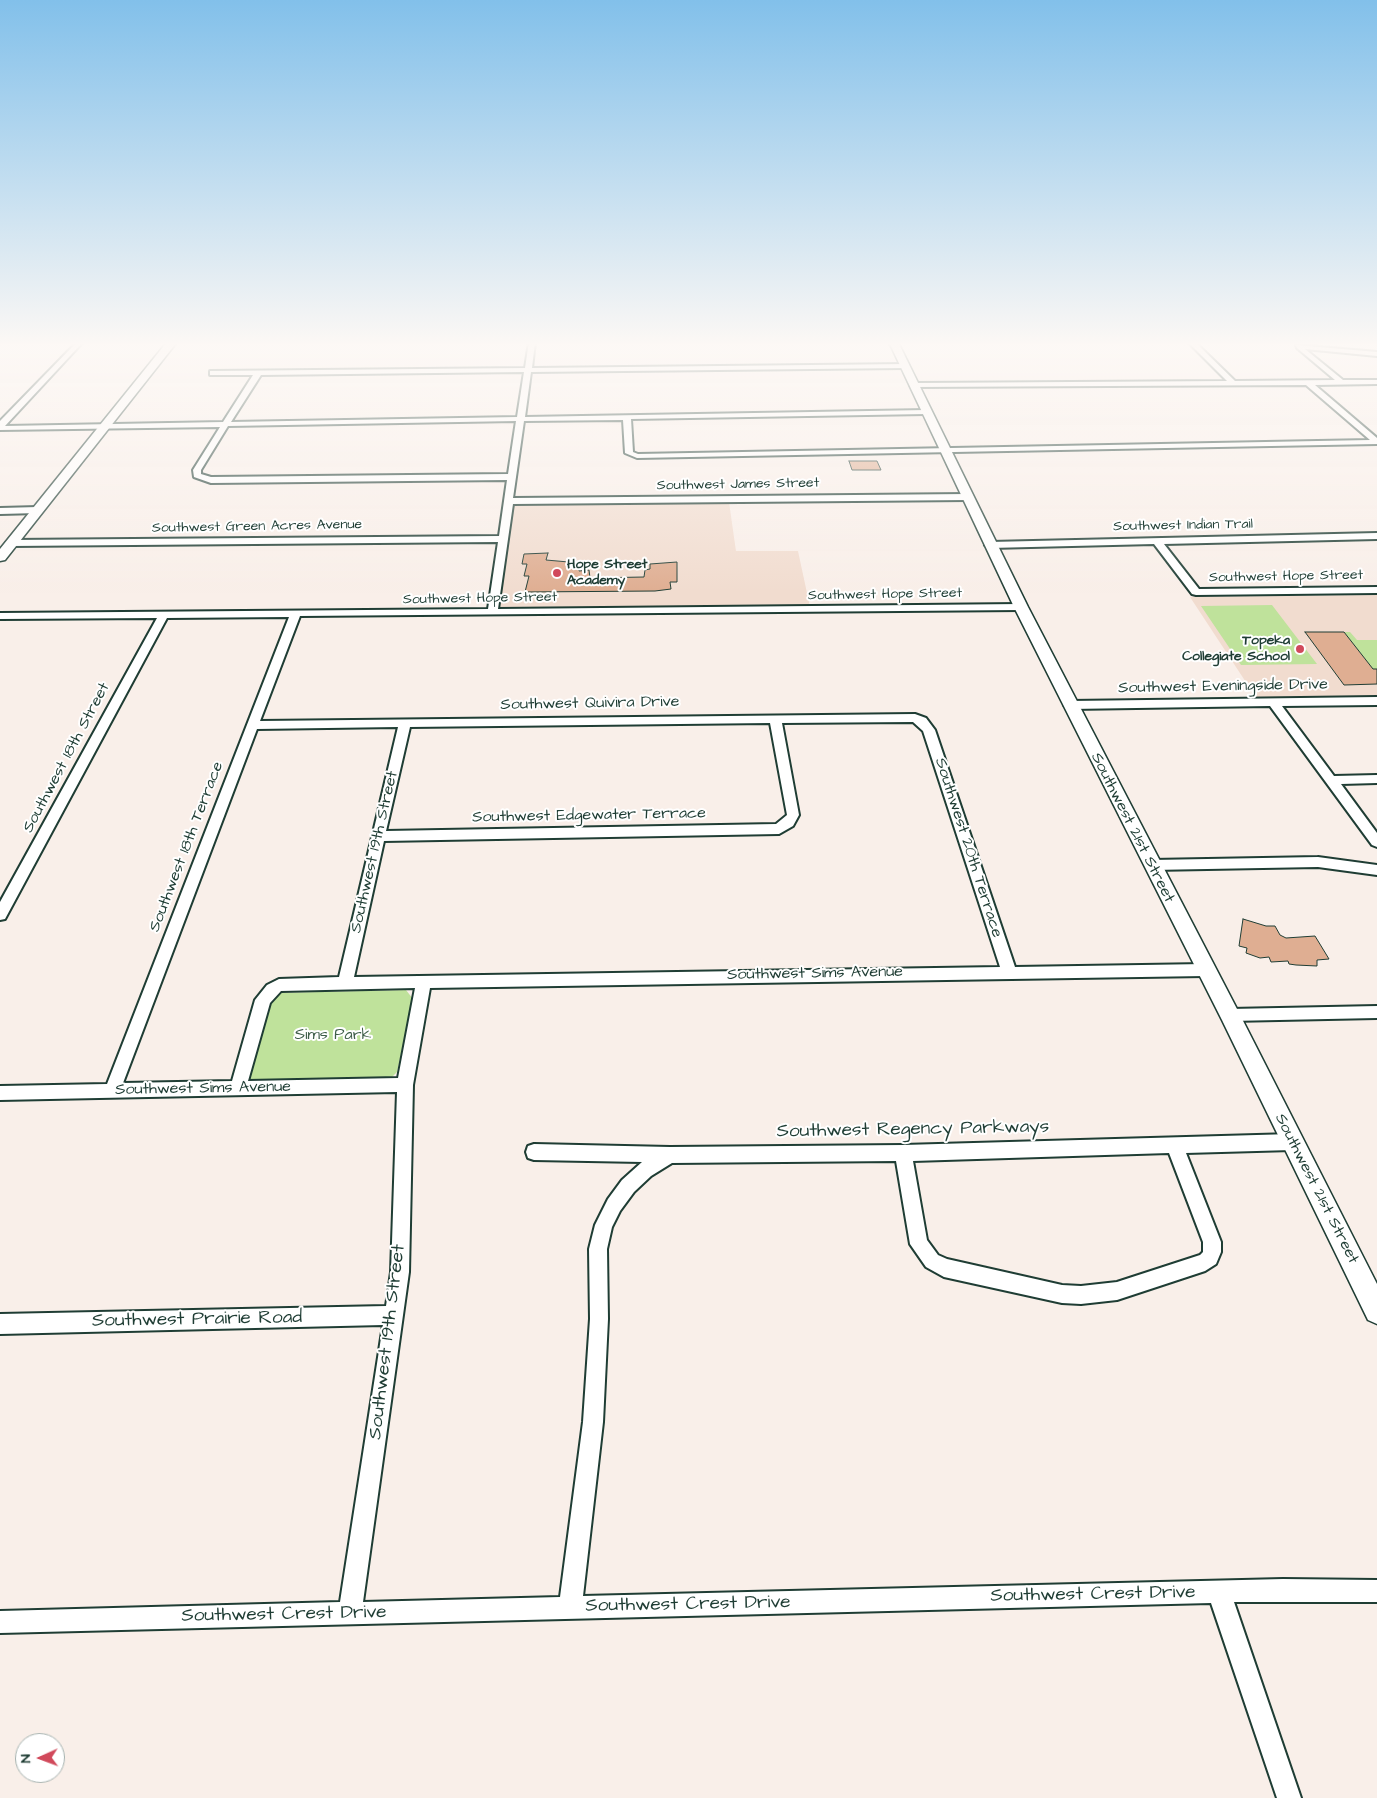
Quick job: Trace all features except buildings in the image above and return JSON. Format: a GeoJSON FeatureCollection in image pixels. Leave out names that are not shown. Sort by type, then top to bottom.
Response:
{"type":"FeatureCollection","features":[{"type":"Feature","properties":{"kind":"main road"},"geometry":{"type":"LineString","coordinates":[[0,557],[105,426]]}},
{"type":"Feature","properties":{"kind":"main road","name":"Southwest 21st Street"},"geometry":{"type":"LineString","coordinates":[[933,426],[1070,705],[1205,970],[1230,1015],[1377,1311]]}},
{"type":"Feature","properties":{"kind":"street"},"geometry":{"type":"LineString","coordinates":[[0,427],[111,426]]}},
{"type":"Feature","properties":{"kind":"street"},"geometry":{"type":"LineString","coordinates":[[224,426],[196,472],[202,478],[211,480],[512,477]]}},
{"type":"Feature","properties":{"kind":"street"},"geometry":{"type":"LineString","coordinates":[[492,612],[520,426]]}},
{"type":"Feature","properties":{"kind":"street"},"geometry":{"type":"LineString","coordinates":[[628,426],[630,455],[637,456],[1377,442]]}},
{"type":"Feature","properties":{"kind":"street"},"geometry":{"type":"LineString","coordinates":[[1358,426],[1377,442]]}},
{"type":"Feature","properties":{"kind":"street","name":"Southwest James Street"},"geometry":{"type":"LineString","coordinates":[[509,501],[968,497]]}},
{"type":"Feature","properties":{"kind":"street"},"geometry":{"type":"LineString","coordinates":[[0,511],[38,510]]}},
{"type":"Feature","properties":{"kind":"street","name":"Southwest Indian Trail"},"geometry":{"type":"LineString","coordinates":[[990,545],[1377,536]]}},
{"type":"Feature","properties":{"kind":"street","name":"Southwest Green Acres Avenue"},"geometry":{"type":"LineString","coordinates":[[11,543],[503,539]]}},
{"type":"Feature","properties":{"kind":"street","name":"Southwest Hope Street"},"geometry":{"type":"LineString","coordinates":[[1157,541],[1196,592],[1377,590]]}},
{"type":"Feature","properties":{"kind":"street","name":"Southwest Hope Street"},"geometry":{"type":"LineString","coordinates":[[0,616],[295,615],[1021,607]]}},
{"type":"Feature","properties":{"kind":"street","name":"Southwest 18th Terrace"},"geometry":{"type":"LineString","coordinates":[[112,1091],[295,615]]}},
{"type":"Feature","properties":{"kind":"street","name":"Southwest 18th Street"},"geometry":{"type":"LineString","coordinates":[[0,915],[163,616]]}},
{"type":"Feature","properties":{"kind":"street","name":"Southwest Eveningside Drive"},"geometry":{"type":"LineString","coordinates":[[1070,705],[1377,701]]}},
{"type":"Feature","properties":{"kind":"street"},"geometry":{"type":"LineString","coordinates":[[1274,703],[1377,842]]}},
{"type":"Feature","properties":{"kind":"street","name":"Southwest Quivira Drive"},"geometry":{"type":"LineString","coordinates":[[253,725],[911,717],[926,725]]}},
{"type":"Feature","properties":{"kind":"street","name":"Southwest Edgewater Terrace"},"geometry":{"type":"LineString","coordinates":[[379,836],[770,831],[785,826],[792,815],[775,718]]}},
{"type":"Feature","properties":{"kind":"street","name":"Southwest 19th Street"},"geometry":{"type":"LineString","coordinates":[[345,982],[405,723]]}},
{"type":"Feature","properties":{"kind":"street","name":"Southwest 20th Terrace"},"geometry":{"type":"LineString","coordinates":[[926,725],[1009,971]]}},
{"type":"Feature","properties":{"kind":"street"},"geometry":{"type":"LineString","coordinates":[[1330,780],[1377,779]]}},
{"type":"Feature","properties":{"kind":"street"},"geometry":{"type":"LineString","coordinates":[[1152,865],[1318,862],[1377,870]]}},
{"type":"Feature","properties":{"kind":"street","name":"Southwest Sims Avenue"},"geometry":{"type":"LineString","coordinates":[[238,1089],[267,994],[279,985],[345,982],[1009,971],[1205,970]]}},
{"type":"Feature","properties":{"kind":"street","name":"Southwest 19th Street"},"geometry":{"type":"LineString","coordinates":[[350,1614],[400,1272],[405,1086],[424,981]]}},
{"type":"Feature","properties":{"kind":"street"},"geometry":{"type":"LineString","coordinates":[[1230,1015],[1377,1012]]}},
{"type":"Feature","properties":{"kind":"street","name":"Southwest Sims Avenue"},"geometry":{"type":"LineString","coordinates":[[0,1093],[405,1086]]}},
{"type":"Feature","properties":{"kind":"street","name":"Southwest Regency Parkways"},"geometry":{"type":"LineString","coordinates":[[534,1152],[670,1155],[903,1153],[1292,1142]]}},
{"type":"Feature","properties":{"kind":"street"},"geometry":{"type":"LineString","coordinates":[[903,1153],[919,1244],[932,1261],[944,1268],[1062,1294],[1081,1294],[1118,1290],[1204,1262],[1210,1258],[1212,1242],[1174,1145]]}},
{"type":"Feature","properties":{"kind":"street"},"geometry":{"type":"LineString","coordinates":[[570,1608],[592,1422],[599,1319],[598,1249],[611,1211],[628,1186],[645,1170],[670,1155]]}},
{"type":"Feature","properties":{"kind":"street","name":"Southwest Prairie Road"},"geometry":{"type":"LineString","coordinates":[[0,1324],[394,1315]]}},
{"type":"Feature","properties":{"kind":"street","name":"Southwest Crest Drive"},"geometry":{"type":"LineString","coordinates":[[0,1622],[1219,1592],[1377,1591]]}},
{"type":"Feature","properties":{"kind":"street"},"geometry":{"type":"LineString","coordinates":[[1219,1592],[1289,1798]]}},
{"type":"Feature","properties":{"kind":"shaded area"},"geometry":{"type":"Polygon","coordinates":[[[729,502],[736,551],[798,551],[810,607],[505,610],[497,607],[512,506],[515,504],[729,502]]]}},
{"type":"Feature","properties":{"kind":"shaded area","name":"Topeka Collegiate School"},"geometry":{"type":"Polygon","coordinates":[[[1377,595],[1377,698],[1257,699],[1190,597],[1377,595]]]}},
{"type":"Feature","properties":{"kind":"green space"},"geometry":{"type":"Polygon","coordinates":[[[1272,605],[1317,664],[1241,665],[1201,606],[1272,605]]]}},
{"type":"Feature","properties":{"kind":"green space"},"geometry":{"type":"Polygon","coordinates":[[[1344,632],[1350,632],[1357,640],[1377,640],[1377,669],[1373,669],[1344,632]]]}},
{"type":"Feature","properties":{"kind":"green space","name":"Sims Park"},"geometry":{"type":"Polygon","coordinates":[[[406,990],[413,999],[397,1072],[392,1077],[385,1080],[250,1080],[271,997],[276,993],[406,990]]]}},
{"type":"Feature","properties":{"kind":"place","name":"Hope Street Academy"},"geometry":{"type":"Point","coordinates":[557,573]}},
{"type":"Feature","properties":{"kind":"place","name":"Topeka Collegiate School"},"geometry":{"type":"Point","coordinates":[1300,649]}}]}
